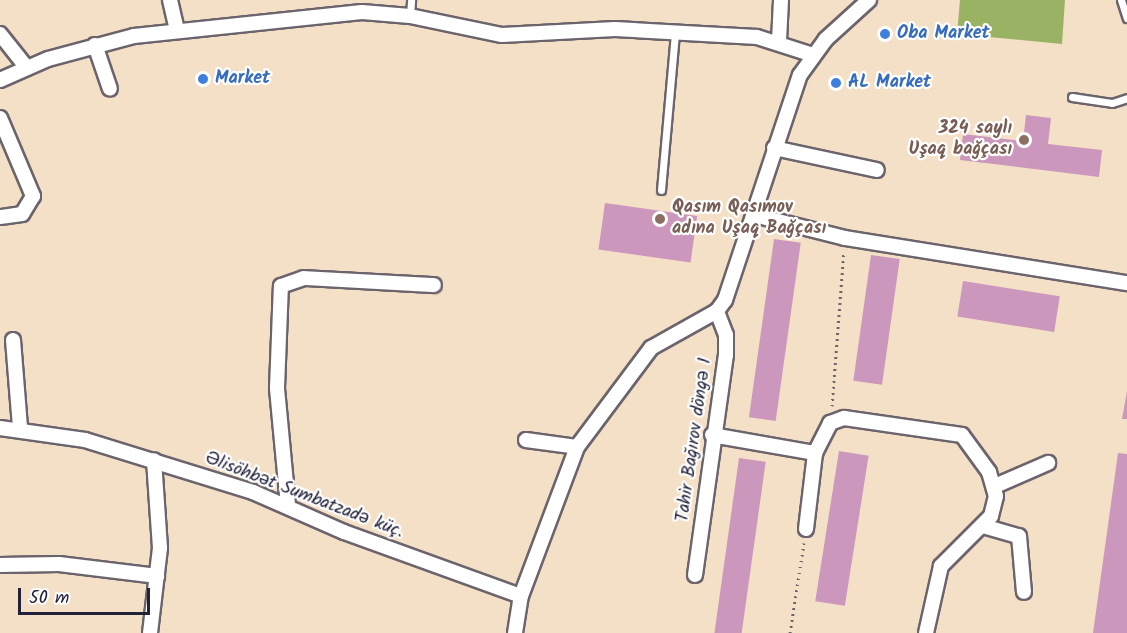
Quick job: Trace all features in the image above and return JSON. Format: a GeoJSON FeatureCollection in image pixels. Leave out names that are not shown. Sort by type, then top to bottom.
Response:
{"type":"FeatureCollection","features":[{"type":"Feature","properties":{"kind":"street"},"geometry":{"type":"LineString","coordinates":[[170,0],[177,30]]}},
{"type":"Feature","properties":{"kind":"street"},"geometry":{"type":"LineString","coordinates":[[779,41],[781,0]]}},
{"type":"Feature","properties":{"kind":"street"},"geometry":{"type":"LineString","coordinates":[[515,633],[521,596],[577,447],[651,348],[717,311],[732,283],[774,148],[813,55],[869,0]]}},
{"type":"Feature","properties":{"kind":"street"},"geometry":{"type":"LineString","coordinates":[[0,81],[27,68],[95,45],[177,30],[362,12],[410,16],[502,35],[675,32],[779,41],[813,55]]}},
{"type":"Feature","properties":{"kind":"street"},"geometry":{"type":"LineString","coordinates":[[0,34],[27,68]]}},
{"type":"Feature","properties":{"kind":"street"},"geometry":{"type":"LineString","coordinates":[[95,45],[110,89]]}},
{"type":"Feature","properties":{"kind":"street"},"geometry":{"type":"LineString","coordinates":[[0,118],[33,196],[22,214],[0,217]]}},
{"type":"Feature","properties":{"kind":"street"},"geometry":{"type":"LineString","coordinates":[[774,148],[877,170]]}},
{"type":"Feature","properties":{"kind":"street"},"geometry":{"type":"LineString","coordinates":[[754,215],[845,238],[1127,283]]}},
{"type":"Feature","properties":{"kind":"street"},"geometry":{"type":"LineString","coordinates":[[288,505],[277,388],[280,286],[304,278],[434,285]]}},
{"type":"Feature","properties":{"kind":"street","name":"Tahir Bağırov döngə 1"},"geometry":{"type":"LineString","coordinates":[[695,575],[712,435],[726,355],[726,335],[717,311]]}},
{"type":"Feature","properties":{"kind":"street"},"geometry":{"type":"LineString","coordinates":[[13,340],[20,428]]}},
{"type":"Feature","properties":{"kind":"street"},"geometry":{"type":"LineString","coordinates":[[806,529],[815,453],[830,423],[860,418],[962,435],[995,486],[992,516],[941,566],[926,633]]}},
{"type":"Feature","properties":{"kind":"street","name":"Əlisöhbət Sumbatzadə küç."},"geometry":{"type":"LineString","coordinates":[[0,428],[20,428],[154,460],[288,505],[344,532],[521,596]]}},
{"type":"Feature","properties":{"kind":"street"},"geometry":{"type":"LineString","coordinates":[[712,435],[815,453]]}},
{"type":"Feature","properties":{"kind":"street"},"geometry":{"type":"LineString","coordinates":[[526,440],[577,447]]}},
{"type":"Feature","properties":{"kind":"street"},"geometry":{"type":"LineString","coordinates":[[150,633],[157,576],[154,460]]}},
{"type":"Feature","properties":{"kind":"street"},"geometry":{"type":"LineString","coordinates":[[995,486],[1048,463]]}},
{"type":"Feature","properties":{"kind":"street"},"geometry":{"type":"LineString","coordinates":[[983,526],[1019,536],[1024,592]]}},
{"type":"Feature","properties":{"kind":"street"},"geometry":{"type":"LineString","coordinates":[[0,565],[59,564],[157,576]]}},
{"type":"Feature","properties":{"kind":"lane"},"geometry":{"type":"LineString","coordinates":[[410,16],[411,0]]}},
{"type":"Feature","properties":{"kind":"lane"},"geometry":{"type":"LineString","coordinates":[[1121,0],[1127,18]]}},
{"type":"Feature","properties":{"kind":"lane"},"geometry":{"type":"LineString","coordinates":[[661,190],[675,32]]}},
{"type":"Feature","properties":{"kind":"lane"},"geometry":{"type":"LineString","coordinates":[[1072,97],[1112,103],[1127,98]]}},
{"type":"Feature","properties":{"kind":"path"},"geometry":{"type":"LineString","coordinates":[[830,423],[845,238]]}},
{"type":"Feature","properties":{"kind":"path"},"geometry":{"type":"LineString","coordinates":[[790,633],[806,529]]}},
{"type":"Feature","properties":{"kind":"green space"},"geometry":{"type":"Polygon","coordinates":[[[960,0],[1065,0],[1062,44],[957,34],[960,0]]]}},
{"type":"Feature","properties":{"kind":"building"},"geometry":{"type":"Polygon","coordinates":[[[1026,115],[1051,118],[1048,144],[1102,150],[1099,177],[960,160],[963,134],[1023,141],[1026,115]]]}},
{"type":"Feature","properties":{"kind":"building"},"geometry":{"type":"Polygon","coordinates":[[[605,203],[697,216],[691,262],[598,250],[605,203]]]}},
{"type":"Feature","properties":{"kind":"building"},"geometry":{"type":"Polygon","coordinates":[[[774,239],[801,243],[776,421],[749,417],[774,239]]]}},
{"type":"Feature","properties":{"kind":"building"},"geometry":{"type":"Polygon","coordinates":[[[871,255],[900,259],[882,385],[853,381],[871,255]]]}},
{"type":"Feature","properties":{"kind":"building"},"geometry":{"type":"Polygon","coordinates":[[[963,281],[1060,296],[1054,332],[957,317],[963,281]]]}},
{"type":"Feature","properties":{"kind":"building"},"geometry":{"type":"Polygon","coordinates":[[[1127,391],[1127,419],[1122,419],[1127,391]]]}},
{"type":"Feature","properties":{"kind":"building"},"geometry":{"type":"Polygon","coordinates":[[[839,451],[869,456],[845,606],[815,601],[839,451]]]}},
{"type":"Feature","properties":{"kind":"building"},"geometry":{"type":"Polygon","coordinates":[[[1118,453],[1127,454],[1127,633],[1093,633],[1118,453]]]}},
{"type":"Feature","properties":{"kind":"building"},"geometry":{"type":"Polygon","coordinates":[[[739,458],[766,462],[742,633],[714,633],[739,458]]]}},
{"type":"Feature","properties":{"kind":"place","name":"Oba Market"},"geometry":{"type":"Point","coordinates":[885,34]}},
{"type":"Feature","properties":{"kind":"place","name":"Market"},"geometry":{"type":"Point","coordinates":[203,79]}},
{"type":"Feature","properties":{"kind":"place","name":"AL Market"},"geometry":{"type":"Point","coordinates":[836,83]}},
{"type":"Feature","properties":{"kind":"place","name":"324 saylı Uşaq bağçası"},"geometry":{"type":"Point","coordinates":[1024,140]}},
{"type":"Feature","properties":{"kind":"place","name":"Qasım Qasımov adına Uşaq Bağçası"},"geometry":{"type":"Point","coordinates":[660,219]}}]}
